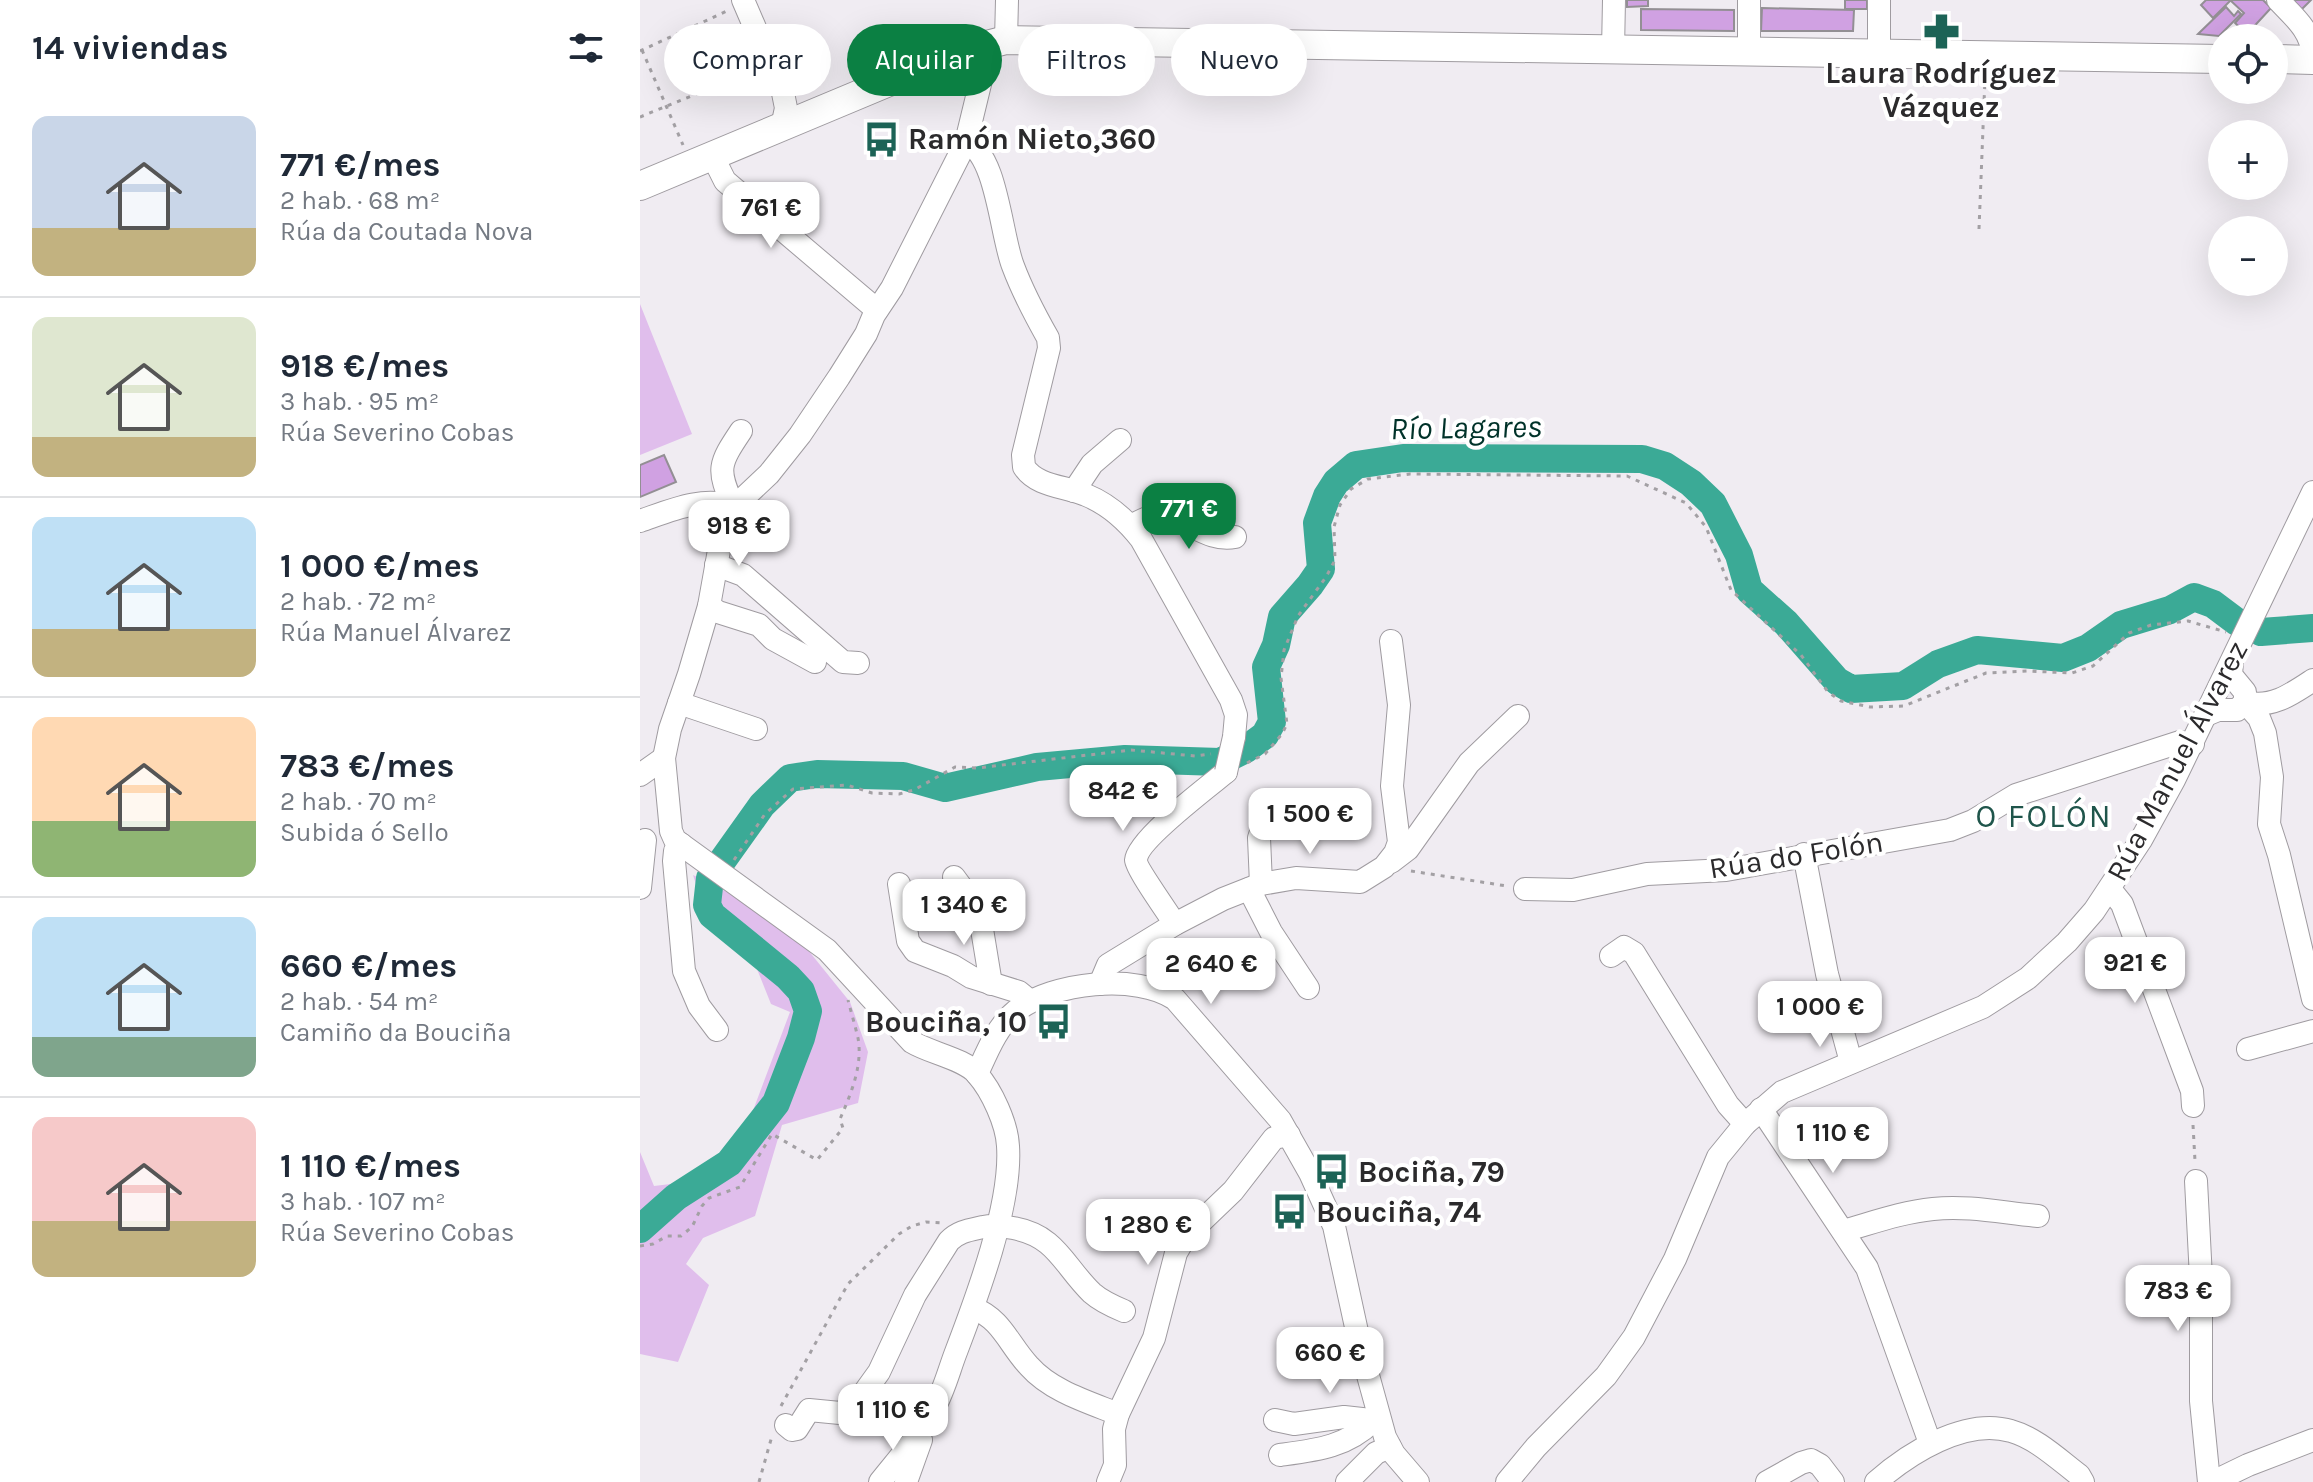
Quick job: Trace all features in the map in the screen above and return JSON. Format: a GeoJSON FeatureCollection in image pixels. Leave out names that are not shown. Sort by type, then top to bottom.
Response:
{"type":"FeatureCollection","features":[{"type":"Feature","properties":{"kind":"main road"},"geometry":{"type":"LineString","coordinates":[[1002,42],[2208,59]]}},
{"type":"Feature","properties":{"kind":"main road"},"geometry":{"type":"LineString","coordinates":[[2288,59],[2313,58]]}},
{"type":"Feature","properties":{"kind":"main road"},"geometry":{"type":"LineString","coordinates":[[640,186],[856,96]]}},
{"type":"Feature","properties":{"kind":"street"},"geometry":{"type":"LineString","coordinates":[[1002,24],[1007,0]]}},
{"type":"Feature","properties":{"kind":"street"},"geometry":{"type":"LineString","coordinates":[[1613,50],[1614,0]]}},
{"type":"Feature","properties":{"kind":"street"},"geometry":{"type":"LineString","coordinates":[[1749,0],[1749,50]]}},
{"type":"Feature","properties":{"kind":"street"},"geometry":{"type":"LineString","coordinates":[[1879,0],[1879,52]]}},
{"type":"Feature","properties":{"kind":"street"},"geometry":{"type":"LineString","coordinates":[[2278,0],[2305,29],[2312,42],[2313,58]]}},
{"type":"Feature","properties":{"kind":"street"},"geometry":{"type":"LineString","coordinates":[[737,5],[783,93],[786,108],[782,127]]}},
{"type":"Feature","properties":{"kind":"street"},"geometry":{"type":"LineString","coordinates":[[880,1482],[921,1431],[936,1405],[973,1308],[998,1225],[1008,1168],[1008,1144],[1003,1123],[977,1074],[968,1066],[926,1051],[912,1042],[811,937],[730,871],[705,861],[678,842],[671,831],[664,758],[670,729],[709,606],[721,539],[734,507],[769,474],[800,435],[866,334],[966,142],[981,96]]}},
{"type":"Feature","properties":{"kind":"street"},"geometry":{"type":"LineString","coordinates":[[966,142],[975,146],[986,165],[1014,269],[1048,338],[1049,348],[1023,455],[1024,467],[1036,479],[1100,502],[1131,526],[1231,700],[1236,715],[1231,757],[1141,847],[1136,859],[1138,870],[1175,924]]}},
{"type":"Feature","properties":{"kind":"street"},"geometry":{"type":"LineString","coordinates":[[712,155],[725,181],[877,310]]}},
{"type":"Feature","properties":{"kind":"street"},"geometry":{"type":"LineString","coordinates":[[734,507],[721,468],[723,458],[741,431]]}},
{"type":"Feature","properties":{"kind":"street"},"geometry":{"type":"LineString","coordinates":[[1074,491],[1092,464],[1120,440]]}},
{"type":"Feature","properties":{"kind":"street","name":"Rúa Manuel Álvarez"},"geometry":{"type":"LineString","coordinates":[[1507,1482],[1536,1447],[1606,1376],[1634,1337],[1675,1259],[1718,1157],[1753,1116],[1782,1092],[1983,1007],[2028,978],[2067,942],[2110,889],[2148,828],[2193,744],[2227,694],[2237,637],[2256,610],[2313,492]]}},
{"type":"Feature","properties":{"kind":"street"},"geometry":{"type":"LineString","coordinates":[[640,521],[679,508],[716,502],[734,507]]}},
{"type":"Feature","properties":{"kind":"street"},"geometry":{"type":"LineString","coordinates":[[1131,526],[1153,516],[1168,517],[1220,540],[1235,537]]}},
{"type":"Feature","properties":{"kind":"street"},"geometry":{"type":"LineString","coordinates":[[716,565],[743,575],[843,662],[858,663]]}},
{"type":"Feature","properties":{"kind":"street"},"geometry":{"type":"LineString","coordinates":[[709,606],[718,612],[759,625],[773,639],[815,662]]}},
{"type":"Feature","properties":{"kind":"street"},"geometry":{"type":"LineString","coordinates":[[1384,867],[1399,842],[1392,786],[1399,705],[1391,641]]}},
{"type":"Feature","properties":{"kind":"street"},"geometry":{"type":"LineString","coordinates":[[2227,694],[2261,707],[2313,680]]}},
{"type":"Feature","properties":{"kind":"street"},"geometry":{"type":"LineString","coordinates":[[2227,694],[2259,718],[2265,733],[2272,777],[2269,824],[2313,999]]}},
{"type":"Feature","properties":{"kind":"street"},"geometry":{"type":"LineString","coordinates":[[679,703],[756,729]]}},
{"type":"Feature","properties":{"kind":"street"},"geometry":{"type":"LineString","coordinates":[[1100,984],[1108,965],[1223,899],[1255,887],[1296,878],[1360,882],[1384,867],[1408,849],[1469,763],[1518,716]]}},
{"type":"Feature","properties":{"kind":"street","name":"Rúa do Folón"},"geometry":{"type":"LineString","coordinates":[[1525,889],[1573,890],[1647,874],[1726,870],[1950,830],[1973,821],[2016,795],[2180,742],[2193,744]]}},
{"type":"Feature","properties":{"kind":"street"},"geometry":{"type":"LineString","coordinates":[[640,775],[664,758]]}},
{"type":"Feature","properties":{"kind":"street"},"geometry":{"type":"LineString","coordinates":[[1267,814],[1259,838],[1255,887],[1271,932],[1308,988]]}},
{"type":"Feature","properties":{"kind":"street"},"geometry":{"type":"LineString","coordinates":[[643,838],[653,845],[678,842]]}},
{"type":"Feature","properties":{"kind":"street"},"geometry":{"type":"LineString","coordinates":[[640,888],[643,838]]}},
{"type":"Feature","properties":{"kind":"street"},"geometry":{"type":"LineString","coordinates":[[678,842],[674,861],[684,971],[699,1006],[717,1030]]}},
{"type":"Feature","properties":{"kind":"street"},"geometry":{"type":"LineString","coordinates":[[1804,854],[1827,974],[1851,1062]]}},
{"type":"Feature","properties":{"kind":"street"},"geometry":{"type":"LineString","coordinates":[[954,877],[979,911],[991,984]]}},
{"type":"Feature","properties":{"kind":"street"},"geometry":{"type":"LineString","coordinates":[[899,884],[908,941],[915,951],[971,977],[1019,992],[1030,1001]]}},
{"type":"Feature","properties":{"kind":"street"},"geometry":{"type":"LineString","coordinates":[[2110,889],[2122,904],[2192,1091],[2193,1106]]}},
{"type":"Feature","properties":{"kind":"street"},"geometry":{"type":"LineString","coordinates":[[1611,956],[1624,947],[1634,953],[1728,1105],[1753,1116],[1843,1231],[1867,1268],[1930,1443]]}},
{"type":"Feature","properties":{"kind":"street"},"geometry":{"type":"LineString","coordinates":[[977,1074],[1001,1026],[1030,1001],[1100,984],[1165,991],[1175,999],[1280,1120],[1289,1135],[1334,1226],[1376,1421],[1390,1447],[1418,1482]]}},
{"type":"Feature","properties":{"kind":"street"},"geometry":{"type":"LineString","coordinates":[[2248,1049],[2313,1031]]}},
{"type":"Feature","properties":{"kind":"street"},"geometry":{"type":"LineString","coordinates":[[1108,1482],[1115,1465],[1114,1429],[1118,1414],[1154,1338],[1176,1253],[1203,1218],[1233,1191],[1274,1138],[1289,1135]]}},
{"type":"Feature","properties":{"kind":"street"},"geometry":{"type":"LineString","coordinates":[[2196,1181],[2201,1278],[2201,1401],[2211,1482],[2313,1440]]}},
{"type":"Feature","properties":{"kind":"street"},"geometry":{"type":"LineString","coordinates":[[1843,1231],[1904,1213],[1934,1208],[2038,1216]]}},
{"type":"Feature","properties":{"kind":"street"},"geometry":{"type":"LineString","coordinates":[[779,1423],[792,1430],[797,1429],[809,1410],[840,1413],[856,1404],[891,1349],[915,1295],[956,1234],[998,1225],[1038,1234],[1052,1244],[1091,1293],[1124,1311]]}},
{"type":"Feature","properties":{"kind":"street"},"geometry":{"type":"LineString","coordinates":[[973,1308],[996,1321],[1028,1366],[1041,1377],[1058,1388],[1118,1414]]}},
{"type":"Feature","properties":{"kind":"street"},"geometry":{"type":"LineString","coordinates":[[1275,1420],[1294,1424],[1344,1417],[1376,1421]]}},
{"type":"Feature","properties":{"kind":"street"},"geometry":{"type":"LineString","coordinates":[[1280,1455],[1337,1444],[1356,1437],[1376,1421]]}},
{"type":"Feature","properties":{"kind":"street"},"geometry":{"type":"LineString","coordinates":[[1876,1482],[1903,1459],[1930,1443],[1971,1430],[2009,1430],[2029,1438],[2079,1475],[2083,1482]]}},
{"type":"Feature","properties":{"kind":"street"},"geometry":{"type":"LineString","coordinates":[[906,1482],[921,1445],[921,1431]]}},
{"type":"Feature","properties":{"kind":"street"},"geometry":{"type":"LineString","coordinates":[[1347,1482],[1376,1453],[1390,1447]]}},
{"type":"Feature","properties":{"kind":"street"},"geometry":{"type":"LineString","coordinates":[[1767,1482],[1811,1460],[1820,1465],[1833,1482]]}},
{"type":"Feature","properties":{"kind":"path"},"geometry":{"type":"LineString","coordinates":[[684,149],[641,50],[737,5]]}},
{"type":"Feature","properties":{"kind":"path"},"geometry":{"type":"LineString","coordinates":[[1979,229],[1985,54]]}},
{"type":"Feature","properties":{"kind":"path"},"geometry":{"type":"LineString","coordinates":[[640,117],[690,96]]}},
{"type":"Feature","properties":{"kind":"path"},"geometry":{"type":"LineString","coordinates":[[730,871],[765,814],[793,789],[847,785],[872,793],[899,794],[914,790],[955,767],[977,768],[1131,750],[1195,756],[1265,754],[1287,724],[1281,678],[1284,650],[1298,616],[1335,560],[1334,527],[1340,505],[1351,489],[1368,479],[1410,474],[1627,476],[1686,503],[1706,527],[1731,590],[1801,655],[1828,692],[1841,701],[1870,707],[1904,706],[1986,673],[2072,673],[2093,666],[2129,633],[2151,625],[2188,621],[2237,637]]}},
{"type":"Feature","properties":{"kind":"path"},"geometry":{"type":"LineString","coordinates":[[1384,867],[1525,889]]}},
{"type":"Feature","properties":{"kind":"path"},"geometry":{"type":"LineString","coordinates":[[640,1246],[653,1244],[667,1236],[681,1236],[692,1227],[709,1198],[740,1187],[772,1134],[817,1160],[843,1128],[840,1119],[850,1095],[859,1057],[858,1038],[845,989],[851,977]]}},
{"type":"Feature","properties":{"kind":"path"},"geometry":{"type":"LineString","coordinates":[[2193,1106],[2196,1181]]}},
{"type":"Feature","properties":{"kind":"path"},"geometry":{"type":"LineString","coordinates":[[759,1482],[779,1423],[848,1284],[899,1234],[912,1226],[926,1222],[948,1223],[956,1234]]}},
{"type":"Feature","properties":{"kind":"shaded area"},"geometry":{"type":"Polygon","coordinates":[[[640,304],[692,434],[640,455],[640,304]]]}},
{"type":"Feature","properties":{"kind":"shaded area"},"geometry":{"type":"Polygon","coordinates":[[[693,875],[741,899],[808,950],[850,1002],[868,1052],[858,1103],[782,1125],[755,1216],[703,1238],[686,1264],[709,1285],[678,1362],[640,1354],[640,1152],[654,1186],[728,1177],[790,1012],[771,1004],[757,969],[710,927],[693,875]]]}},
{"type":"Feature","properties":{"kind":"building"},"geometry":{"type":"Polygon","coordinates":[[[1627,0],[1648,0],[1648,6],[1627,7],[1627,0]]]}},
{"type":"Feature","properties":{"kind":"building"},"geometry":{"type":"Polygon","coordinates":[[[1845,0],[1867,0],[1867,9],[1845,9],[1845,0]]]}},
{"type":"Feature","properties":{"kind":"building"},"geometry":{"type":"Polygon","coordinates":[[[2206,0],[2230,1],[2213,18],[2201,5],[2206,0]]]}},
{"type":"Feature","properties":{"kind":"building"},"geometry":{"type":"Polygon","coordinates":[[[2230,0],[2263,0],[2271,8],[2256,24],[2236,24],[2244,13],[2230,0]]]}},
{"type":"Feature","properties":{"kind":"building"},"geometry":{"type":"Polygon","coordinates":[[[2287,0],[2311,0],[2299,12],[2287,0]]]}},
{"type":"Feature","properties":{"kind":"building"},"geometry":{"type":"Polygon","coordinates":[[[2226,7],[2234,16],[2238,11],[2241,14],[2231,24],[2208,24],[2226,7]]]}},
{"type":"Feature","properties":{"kind":"building"},"geometry":{"type":"Polygon","coordinates":[[[1762,8],[1854,10],[1853,31],[1761,31],[1762,8]]]}},
{"type":"Feature","properties":{"kind":"building"},"geometry":{"type":"Polygon","coordinates":[[[1641,9],[1734,10],[1734,31],[1641,30],[1641,9]]]}},
{"type":"Feature","properties":{"kind":"building"},"geometry":{"type":"Polygon","coordinates":[[[2208,24],[2208,35],[2198,34],[2208,24]]]}},
{"type":"Feature","properties":{"kind":"building"},"geometry":{"type":"Polygon","coordinates":[[[664,455],[676,482],[640,497],[640,465],[664,455]]]}},
{"type":"Feature","properties":{"kind":"waterway","name":"Río Lagares"},"geometry":{"type":"LineString","coordinates":[[640,1229],[676,1197],[729,1163],[776,1103],[801,1038],[808,1011],[801,991],[712,915],[707,905],[710,878],[762,805],[790,778],[817,774],[903,776],[945,788],[1037,767],[1125,759],[1220,762],[1246,749],[1265,735],[1272,722],[1266,667],[1276,645],[1282,617],[1321,569],[1317,523],[1327,496],[1336,482],[1356,465],[1403,458],[1642,459],[1665,466],[1691,483],[1713,504],[1739,555],[1749,590],[1786,623],[1837,681],[1851,689],[1903,686],[1938,664],[1977,650],[2063,658],[2088,648],[2121,625],[2170,610],[2194,597],[2213,604],[2237,622]]}},
{"type":"Feature","properties":{"kind":"waterway","name":"Río Lagares"},"geometry":{"type":"LineString","coordinates":[[2261,632],[2313,628]]}},
{"type":"Feature","properties":{"kind":"place","name":"Laura Rodríguez Vázquez"},"geometry":{"type":"Point","coordinates":[1941,32]}},
{"type":"Feature","properties":{"kind":"place","name":"Ramón Nieto,360"},"geometry":{"type":"Point","coordinates":[882,139]}},
{"type":"Feature","properties":{"kind":"place","name":"Bouciña, 10"},"geometry":{"type":"Point","coordinates":[1053,1022]}},
{"type":"Feature","properties":{"kind":"place","name":"Bociña, 79"},"geometry":{"type":"Point","coordinates":[1332,1172]}},
{"type":"Feature","properties":{"kind":"place","name":"Bouciña, 74"},"geometry":{"type":"Point","coordinates":[1290,1212]}},
{"type":"Feature","properties":{"kind":"district","name":"O FOLÓN"},"geometry":{"type":"Point","coordinates":[2044,816]}}]}
